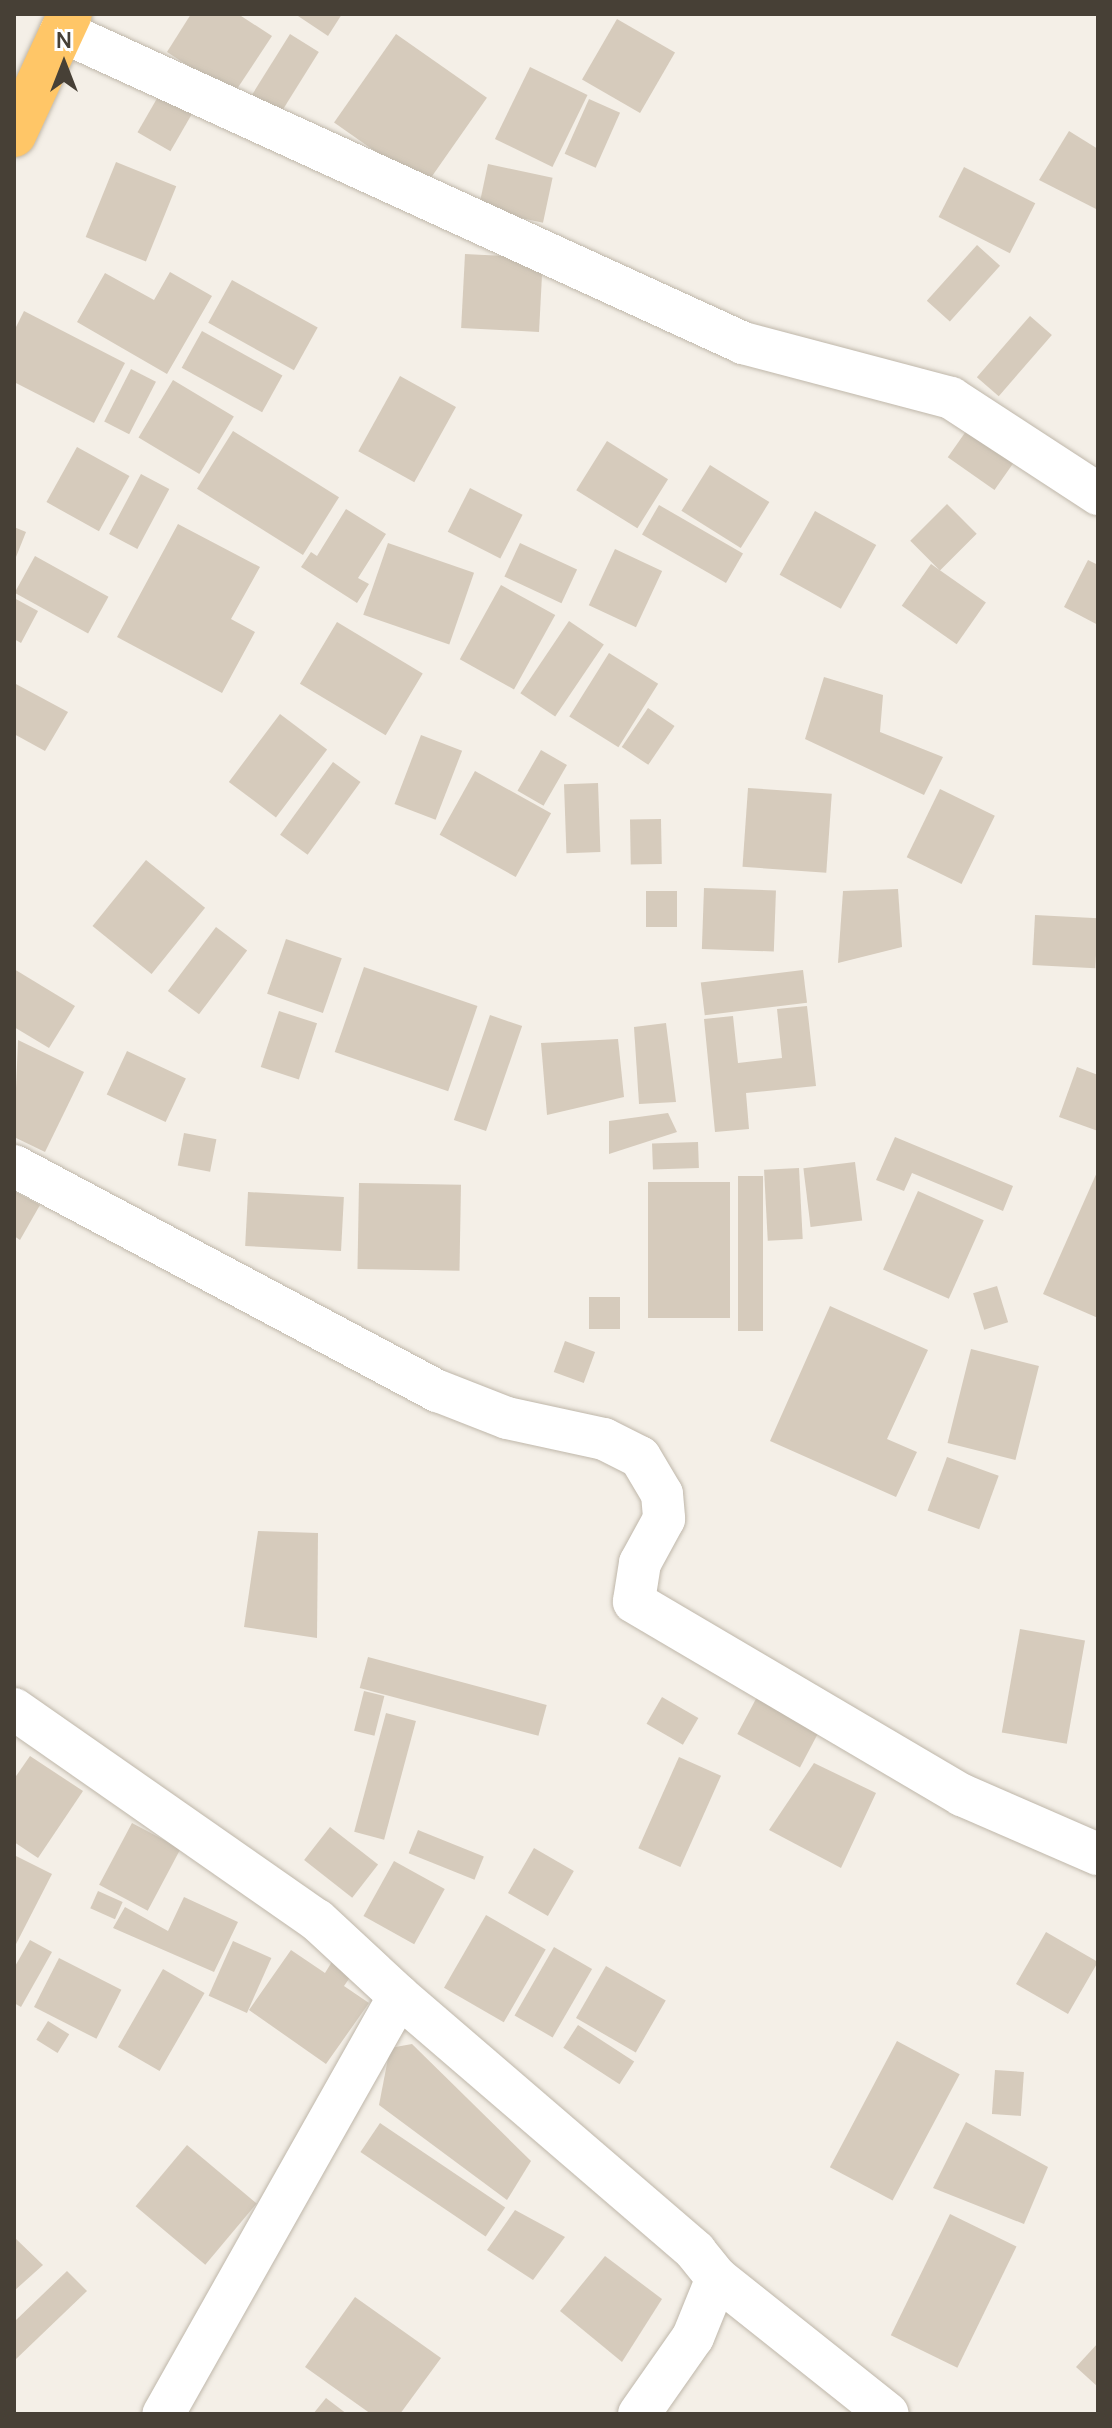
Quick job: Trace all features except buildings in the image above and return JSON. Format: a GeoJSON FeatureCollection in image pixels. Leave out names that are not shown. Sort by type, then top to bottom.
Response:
{"type":"FeatureCollection","features":[{"type":"Feature","properties":{"kind":"highway"},"geometry":{"type":"LineString","coordinates":[[14,135],[66,22]]}},
{"type":"Feature","properties":{"kind":"street"},"geometry":{"type":"LineString","coordinates":[[66,22],[743,343],[951,398],[1098,494]]}},
{"type":"Feature","properties":{"kind":"street"},"geometry":{"type":"LineString","coordinates":[[14,1166],[438,1391],[507,1418],[604,1439],[640,1457],[662,1494],[664,1519],[640,1563],[634,1602],[962,1795],[1098,1854]]}},
{"type":"Feature","properties":{"kind":"street"},"geometry":{"type":"LineString","coordinates":[[14,1709],[317,1920],[399,1996],[695,2251],[717,2278],[888,2414]]}},
{"type":"Feature","properties":{"kind":"street"},"geometry":{"type":"LineString","coordinates":[[163,2414],[399,1996]]}},
{"type":"Feature","properties":{"kind":"street"},"geometry":{"type":"LineString","coordinates":[[639,2414],[693,2337],[717,2278]]}}]}
